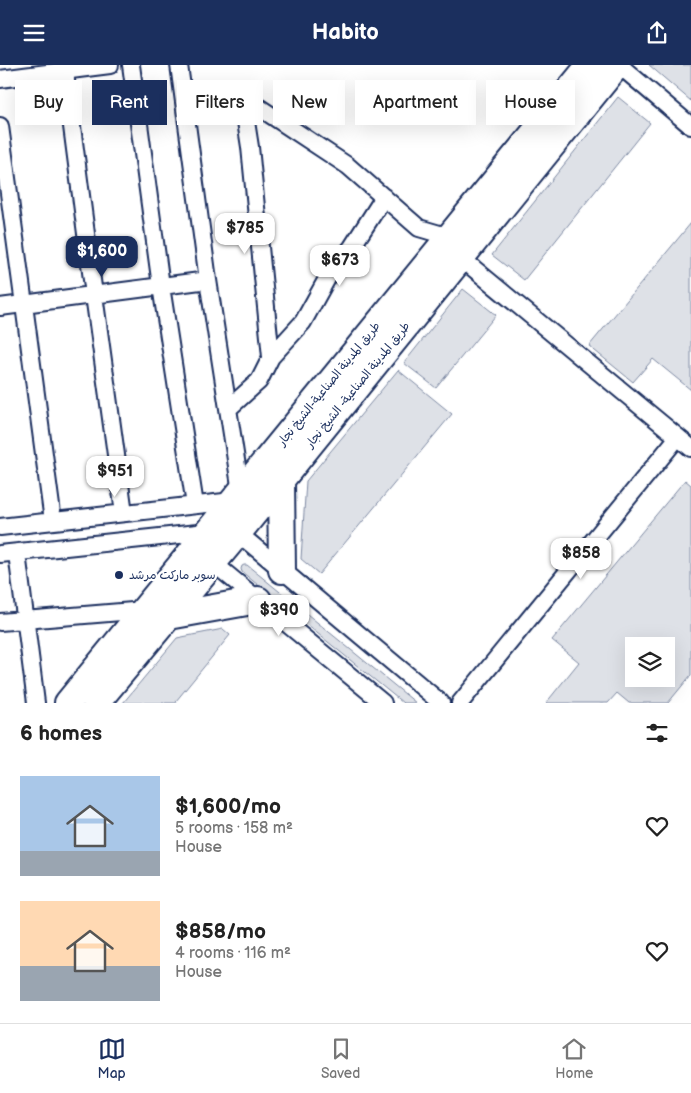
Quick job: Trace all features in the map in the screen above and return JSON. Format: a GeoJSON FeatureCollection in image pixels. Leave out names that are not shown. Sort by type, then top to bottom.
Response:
{"type":"FeatureCollection","features":[{"type":"Feature","properties":{"kind":"main road","name":"طريق المدينة الصناعية-الشيخ نجار"},"geometry":{"type":"LineString","coordinates":[[221,526],[455,248],[590,65]]}},
{"type":"Feature","properties":{"kind":"main road","name":"طريق المدينة الصناعية- الشيخ نجار"},"geometry":{"type":"LineString","coordinates":[[96,703],[157,613],[221,526],[281,479],[455,248],[618,65]]}},
{"type":"Feature","properties":{"kind":"main road"},"geometry":{"type":"LineString","coordinates":[[281,479],[282,570]]}},
{"type":"Feature","properties":{"kind":"main road"},"geometry":{"type":"LineString","coordinates":[[68,703],[157,613],[258,600]]}},
{"type":"Feature","properties":{"kind":"street"},"geometry":{"type":"LineString","coordinates":[[0,79],[64,68],[110,65]]}},
{"type":"Feature","properties":{"kind":"street"},"geometry":{"type":"LineString","coordinates":[[131,65],[161,286],[195,505],[282,570],[442,703]]}},
{"type":"Feature","properties":{"kind":"street"},"geometry":{"type":"LineString","coordinates":[[179,65],[228,409],[221,526],[258,600],[382,703]]}},
{"type":"Feature","properties":{"kind":"street"},"geometry":{"type":"LineString","coordinates":[[618,65],[691,126]]}},
{"type":"Feature","properties":{"kind":"street"},"geometry":{"type":"LineString","coordinates":[[64,68],[124,513]]}},
{"type":"Feature","properties":{"kind":"street"},"geometry":{"type":"LineString","coordinates":[[271,357],[250,147],[242,97],[348,166],[419,228],[455,248],[691,448]]}},
{"type":"Feature","properties":{"kind":"street"},"geometry":{"type":"LineString","coordinates":[[0,127],[53,521]]}},
{"type":"Feature","properties":{"kind":"street"},"geometry":{"type":"LineString","coordinates":[[228,409],[260,381],[271,357],[303,322],[329,275],[352,247],[384,197]]}},
{"type":"Feature","properties":{"kind":"street"},"geometry":{"type":"LineString","coordinates":[[0,307],[208,279]]}},
{"type":"Feature","properties":{"kind":"street"},"geometry":{"type":"LineString","coordinates":[[460,703],[678,437]]}},
{"type":"Feature","properties":{"kind":"street"},"geometry":{"type":"LineString","coordinates":[[0,527],[195,505]]}},
{"type":"Feature","properties":{"kind":"street"},"geometry":{"type":"LineString","coordinates":[[0,554],[221,526]]}},
{"type":"Feature","properties":{"kind":"street"},"geometry":{"type":"LineString","coordinates":[[17,553],[36,703]]}},
{"type":"Feature","properties":{"kind":"street"},"geometry":{"type":"LineString","coordinates":[[0,622],[25,619],[157,613]]}},
{"type":"Feature","properties":{"kind":"shaded area"},"geometry":{"type":"Polygon","coordinates":[[[649,65],[691,65],[691,101],[649,65]]]}},
{"type":"Feature","properties":{"kind":"shaded area"},"geometry":{"type":"Polygon","coordinates":[[[618,97],[650,123],[524,280],[492,255],[618,97]]]}},
{"type":"Feature","properties":{"kind":"shaded area"},"geometry":{"type":"Polygon","coordinates":[[[691,223],[691,390],[653,359],[633,382],[589,346],[691,223]]]}},
{"type":"Feature","properties":{"kind":"shaded area"},"geometry":{"type":"Polygon","coordinates":[[[463,289],[496,315],[436,388],[404,363],[463,289]]]}},
{"type":"Feature","properties":{"kind":"shaded area"},"geometry":{"type":"Polygon","coordinates":[[[398,370],[452,414],[319,574],[301,559],[306,481],[398,370]]]}},
{"type":"Feature","properties":{"kind":"shaded area"},"geometry":{"type":"Polygon","coordinates":[[[685,480],[691,485],[691,675],[668,703],[629,703],[617,693],[608,703],[546,703],[579,662],[552,640],[685,480]]]}},
{"type":"Feature","properties":{"kind":"shaded area"},"geometry":{"type":"Polygon","coordinates":[[[244,565],[247,565],[416,703],[403,703],[242,572],[241,569],[244,565]]]}},
{"type":"Feature","properties":{"kind":"shaded area"},"geometry":{"type":"Polygon","coordinates":[[[223,629],[230,635],[176,701],[178,703],[123,703],[177,638],[223,629]]]}},
{"type":"Feature","properties":{"kind":"place","name":"سوبر ماركت مرشد"},"geometry":{"type":"Point","coordinates":[119,575]}}]}
